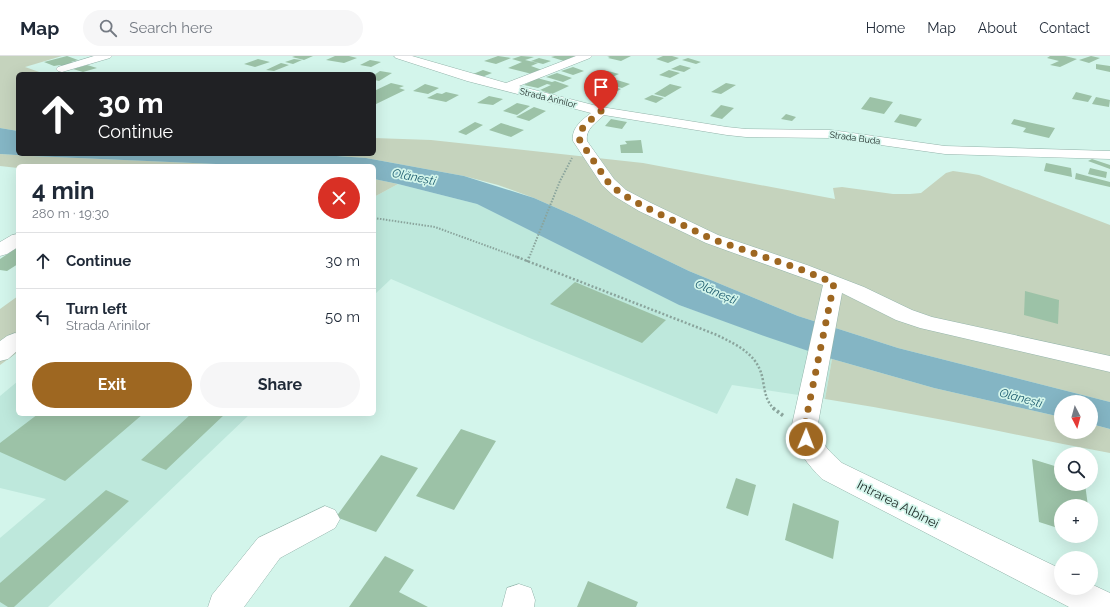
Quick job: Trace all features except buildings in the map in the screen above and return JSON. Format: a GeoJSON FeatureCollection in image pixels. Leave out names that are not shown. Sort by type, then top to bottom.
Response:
{"type":"FeatureCollection","features":[{"type":"Feature","properties":{"kind":"street"},"geometry":{"type":"LineString","coordinates":[[62,69],[106,56]]}},
{"type":"Feature","properties":{"kind":"street","name":"Strada Arinilor"},"geometry":{"type":"LineString","coordinates":[[400,56],[507,87],[601,111]]}},
{"type":"Feature","properties":{"kind":"street"},"geometry":{"type":"LineString","coordinates":[[507,87],[586,56]]}},
{"type":"Feature","properties":{"kind":"street"},"geometry":{"type":"LineString","coordinates":[[601,111],[581,130],[579,137],[580,141],[608,182],[620,193],[639,204],[712,239],[800,269],[857,291],[904,315],[928,323],[1110,364]]}},
{"type":"Feature","properties":{"kind":"street","name":"Strada Buda"},"geometry":{"type":"LineString","coordinates":[[601,111],[746,133],[831,134],[945,150],[1110,155]]}},
{"type":"Feature","properties":{"kind":"street"},"geometry":{"type":"LineString","coordinates":[[0,250],[16,240]]}},
{"type":"Feature","properties":{"kind":"street"},"geometry":{"type":"LineString","coordinates":[[804,429],[834,283]]}},
{"type":"Feature","properties":{"kind":"street","name":"Intrarea Albinei"},"geometry":{"type":"LineString","coordinates":[[804,429],[806,439],[813,451],[832,471],[1054,582]]}},
{"type":"Feature","properties":{"kind":"street"},"geometry":{"type":"LineString","coordinates":[[224,607],[269,548],[325,519]]}},
{"type":"Feature","properties":{"kind":"street"},"geometry":{"type":"LineString","coordinates":[[1079,595],[1103,607]]}},
{"type":"Feature","properties":{"kind":"path"},"geometry":{"type":"LineString","coordinates":[[526,262],[560,181],[580,141]]}},
{"type":"Feature","properties":{"kind":"path"},"geometry":{"type":"LineString","coordinates":[[376,218],[434,227],[470,239],[717,335],[744,348],[757,363],[762,378],[764,397],[776,412],[804,429]]}},
{"type":"Feature","properties":{"kind":"shaded area"},"geometry":{"type":"Polygon","coordinates":[[[0,56],[62,56],[25,67],[39,72],[16,72],[16,131],[0,128],[0,56]]]}},
{"type":"Feature","properties":{"kind":"shaded area"},"geometry":{"type":"Polygon","coordinates":[[[376,138],[431,140],[643,163],[835,199],[833,188],[842,187],[893,194],[910,194],[921,193],[946,173],[953,171],[979,175],[1110,225],[1110,402],[1098,399],[1098,395],[1083,395],[898,348],[798,316],[689,271],[534,198],[498,185],[464,176],[366,158],[336,156],[376,156],[376,138]]]}},
{"type":"Feature","properties":{"kind":"shaded area"},"geometry":{"type":"Polygon","coordinates":[[[0,154],[16,156],[218,164],[16,164],[16,168],[0,166],[0,154]]]}},
{"type":"Feature","properties":{"kind":"shaded area"},"geometry":{"type":"Polygon","coordinates":[[[376,179],[398,184],[376,196],[376,179]]]}},
{"type":"Feature","properties":{"kind":"shaded area"},"geometry":{"type":"Polygon","coordinates":[[[398,184],[477,204],[679,305],[832,359],[825,399],[732,385],[717,414],[532,339],[391,279],[376,293],[376,196],[398,184]]]}},
{"type":"Feature","properties":{"kind":"shaded area"},"geometry":{"type":"Polygon","coordinates":[[[16,297],[16,353],[0,365],[0,309],[16,297]]]}},
{"type":"Feature","properties":{"kind":"shaded area"},"geometry":{"type":"Polygon","coordinates":[[[832,359],[934,388],[1054,415],[1054,439],[1098,439],[1098,426],[1110,429],[1110,453],[1098,451],[1098,447],[1079,447],[825,399],[832,359]]]}},
{"type":"Feature","properties":{"kind":"shaded area"},"geometry":{"type":"Polygon","coordinates":[[[16,383],[16,416],[248,416],[48,607],[0,607],[0,538],[46,499],[0,488],[0,396],[16,383]]]}},
{"type":"Feature","properties":{"kind":"water"},"geometry":{"type":"Polygon","coordinates":[[[0,128],[16,131],[16,155],[0,154],[0,128]]]}},
{"type":"Feature","properties":{"kind":"water","name":"Olănești"},"geometry":{"type":"Polygon","coordinates":[[[32,156],[336,156],[366,158],[464,176],[534,198],[689,271],[798,316],[898,348],[1083,395],[1054,395],[1054,415],[934,388],[832,359],[679,305],[477,204],[376,179],[376,164],[218,164],[32,156]]]}},
{"type":"Feature","properties":{"kind":"water"},"geometry":{"type":"Polygon","coordinates":[[[1098,399],[1110,402],[1110,429],[1098,426],[1098,399]]]}},
{"type":"Feature","properties":{"kind":"route"},"geometry":{"type":"LineString","coordinates":[[601,111],[581,130],[579,137],[580,141],[608,182],[620,193],[645,207],[712,239],[800,269],[834,283],[804,429],[806,439]]}}]}
